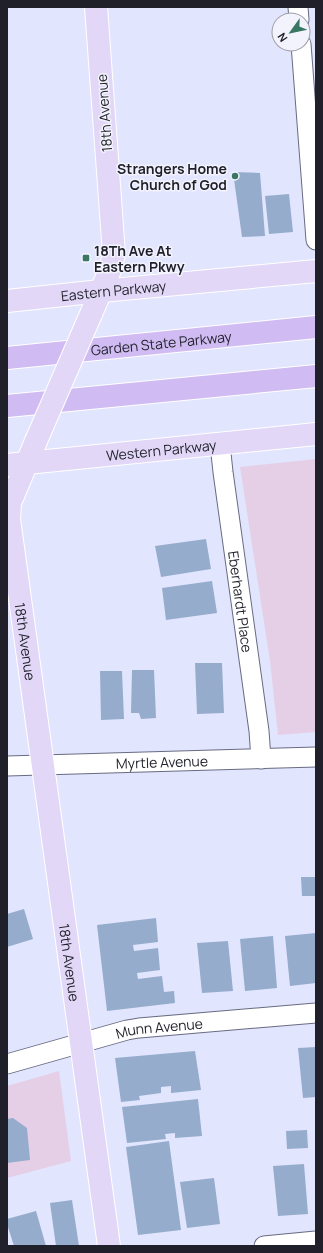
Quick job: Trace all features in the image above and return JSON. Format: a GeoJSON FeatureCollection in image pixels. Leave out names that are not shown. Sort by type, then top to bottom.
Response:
{"type":"FeatureCollection","features":[{"type":"Feature","properties":{"kind":"highway","name":"Garden State Parkway"},"geometry":{"type":"LineString","coordinates":[[7,358],[316,327]]}},
{"type":"Feature","properties":{"kind":"highway"},"geometry":{"type":"LineString","coordinates":[[7,406],[316,376]]}},
{"type":"Feature","properties":{"kind":"main road","name":"18th Avenue"},"geometry":{"type":"LineString","coordinates":[[96,7],[114,246],[113,262],[36,441],[17,464],[10,503],[9,519],[109,1246]]}},
{"type":"Feature","properties":{"kind":"main road","name":"Eastern Parkway"},"geometry":{"type":"LineString","coordinates":[[7,301],[316,272]]}},
{"type":"Feature","properties":{"kind":"main road","name":"Western Parkway"},"geometry":{"type":"LineString","coordinates":[[17,464],[316,434]]}},
{"type":"Feature","properties":{"kind":"street"},"geometry":{"type":"LineString","coordinates":[[302,52],[316,240]]}},
{"type":"Feature","properties":{"kind":"street","name":"Eberhardt Place"},"geometry":{"type":"LineString","coordinates":[[220,444],[222,472],[259,731],[261,759]]}},
{"type":"Feature","properties":{"kind":"street","name":"Myrtle Avenue"},"geometry":{"type":"LineString","coordinates":[[7,766],[316,758]]}},
{"type":"Feature","properties":{"kind":"street","name":"Munn Avenue"},"geometry":{"type":"LineString","coordinates":[[7,1064],[139,1028],[316,1013]]}},
{"type":"Feature","properties":{"kind":"street"},"geometry":{"type":"LineString","coordinates":[[264,1246],[316,1241]]}},
{"type":"Feature","properties":{"kind":"shaded area"},"geometry":{"type":"Polygon","coordinates":[[[316,459],[316,732],[278,735],[270,661],[240,467],[316,459]]]}},
{"type":"Feature","properties":{"kind":"shaded area"},"geometry":{"type":"Polygon","coordinates":[[[59,1071],[71,1161],[7,1178],[7,1086],[59,1071]]]}},
{"type":"Feature","properties":{"kind":"building"},"geometry":{"type":"Polygon","coordinates":[[[233,172],[260,173],[265,236],[242,237],[233,172]]]}},
{"type":"Feature","properties":{"kind":"building"},"geometry":{"type":"Polygon","coordinates":[[[289,194],[293,232],[269,234],[265,196],[289,194]]]}},
{"type":"Feature","properties":{"kind":"building"},"geometry":{"type":"Polygon","coordinates":[[[206,539],[211,569],[161,577],[155,546],[206,539]]]}},
{"type":"Feature","properties":{"kind":"building"},"geometry":{"type":"Polygon","coordinates":[[[212,581],[217,613],[166,620],[162,588],[212,581]]]}},
{"type":"Feature","properties":{"kind":"building"},"geometry":{"type":"Polygon","coordinates":[[[195,663],[222,663],[224,713],[197,714],[195,663]]]}},
{"type":"Feature","properties":{"kind":"building"},"geometry":{"type":"Polygon","coordinates":[[[132,670],[154,670],[156,718],[141,719],[139,713],[131,713],[132,670]]]}},
{"type":"Feature","properties":{"kind":"building"},"geometry":{"type":"Polygon","coordinates":[[[100,671],[122,671],[124,719],[101,720],[100,671]]]}},
{"type":"Feature","properties":{"kind":"building"},"geometry":{"type":"Polygon","coordinates":[[[301,877],[316,877],[316,896],[302,896],[301,877]]]}},
{"type":"Feature","properties":{"kind":"building"},"geometry":{"type":"Polygon","coordinates":[[[24,909],[33,939],[7,947],[7,914],[24,909]]]}},
{"type":"Feature","properties":{"kind":"building"},"geometry":{"type":"Polygon","coordinates":[[[156,918],[158,942],[133,945],[134,951],[158,948],[160,970],[137,973],[138,979],[162,976],[164,992],[174,991],[175,1003],[107,1011],[97,925],[156,918]]]}},
{"type":"Feature","properties":{"kind":"building"},"geometry":{"type":"Polygon","coordinates":[[[316,933],[316,983],[290,986],[285,936],[316,933]]]}},
{"type":"Feature","properties":{"kind":"building"},"geometry":{"type":"Polygon","coordinates":[[[273,936],[277,988],[245,991],[240,939],[273,936]]]}},
{"type":"Feature","properties":{"kind":"building"},"geometry":{"type":"Polygon","coordinates":[[[228,941],[233,991],[202,993],[197,943],[228,941]]]}},
{"type":"Feature","properties":{"kind":"building"},"geometry":{"type":"Polygon","coordinates":[[[316,1047],[316,1097],[303,1098],[298,1048],[316,1047]]]}},
{"type":"Feature","properties":{"kind":"building"},"geometry":{"type":"Polygon","coordinates":[[[195,1051],[201,1090],[171,1093],[171,1086],[161,1087],[161,1093],[139,1096],[140,1100],[121,1102],[115,1058],[195,1051]]]}},
{"type":"Feature","properties":{"kind":"building"},"geometry":{"type":"Polygon","coordinates":[[[198,1099],[202,1136],[175,1138],[175,1133],[165,1134],[166,1139],[127,1143],[122,1107],[198,1099]]]}},
{"type":"Feature","properties":{"kind":"building"},"geometry":{"type":"Polygon","coordinates":[[[13,1118],[27,1128],[30,1160],[7,1163],[7,1119],[13,1118]]]}},
{"type":"Feature","properties":{"kind":"building"},"geometry":{"type":"Polygon","coordinates":[[[307,1130],[308,1148],[287,1149],[286,1131],[307,1130]]]}},
{"type":"Feature","properties":{"kind":"building"},"geometry":{"type":"Polygon","coordinates":[[[169,1141],[181,1230],[138,1235],[126,1147],[169,1141]]]}},
{"type":"Feature","properties":{"kind":"building"},"geometry":{"type":"Polygon","coordinates":[[[304,1164],[308,1214],[278,1216],[273,1166],[304,1164]]]}},
{"type":"Feature","properties":{"kind":"building"},"geometry":{"type":"Polygon","coordinates":[[[214,1178],[220,1224],[187,1228],[180,1182],[214,1178]]]}},
{"type":"Feature","properties":{"kind":"building"},"geometry":{"type":"Polygon","coordinates":[[[72,1200],[79,1246],[56,1246],[50,1203],[72,1200]]]}},
{"type":"Feature","properties":{"kind":"building"},"geometry":{"type":"Polygon","coordinates":[[[36,1211],[46,1246],[14,1246],[7,1224],[7,1219],[36,1211]]]}},
{"type":"Feature","properties":{"kind":"place","name":"Strangers Home Church of God"},"geometry":{"type":"Point","coordinates":[235,176]}},
{"type":"Feature","properties":{"kind":"place","name":"18Th Ave At Eastern Pkwy"},"geometry":{"type":"Point","coordinates":[86,258]}}]}
